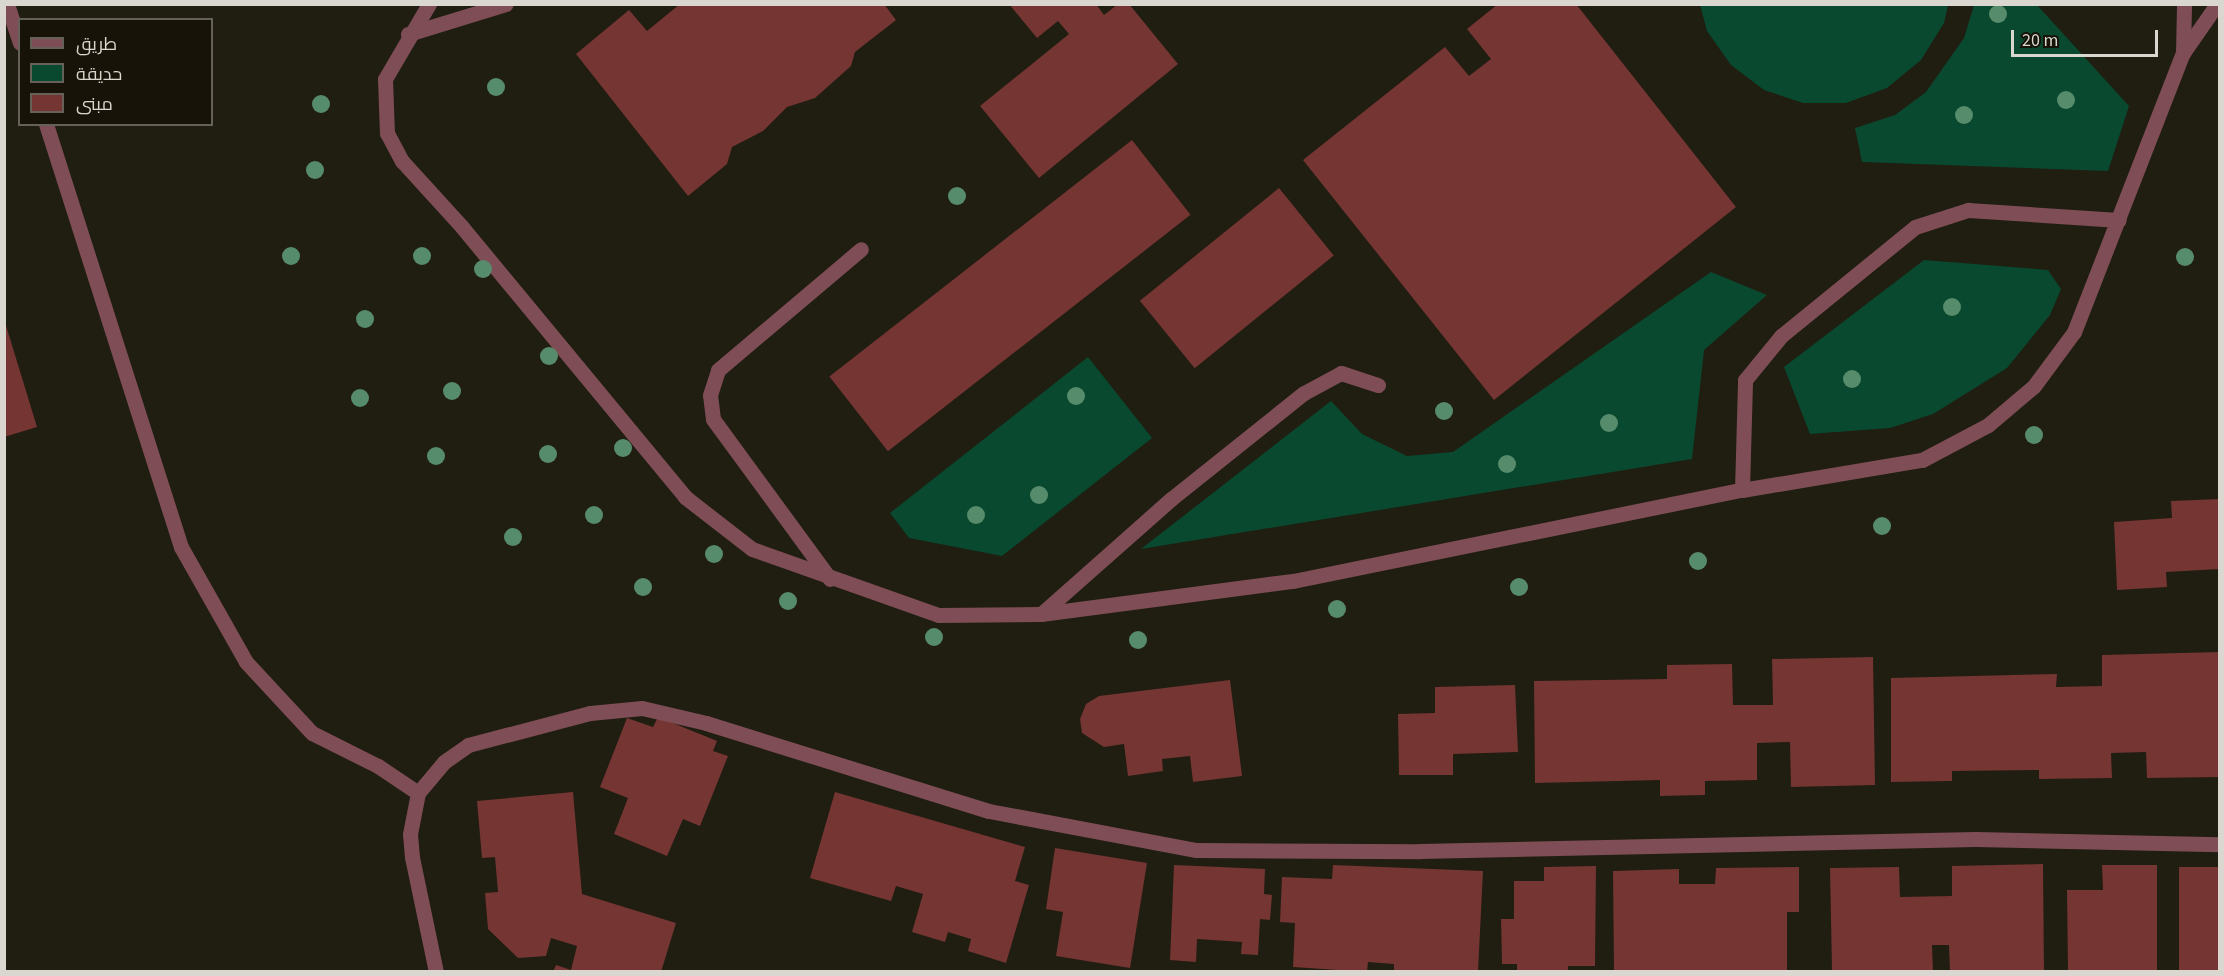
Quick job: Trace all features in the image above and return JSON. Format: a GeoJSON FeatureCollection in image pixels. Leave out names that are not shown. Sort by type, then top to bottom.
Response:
{"type":"FeatureCollection","features":[{"type":"Feature","properties":{"kind":"street"},"geometry":{"type":"LineString","coordinates":[[7,4],[18,37]]}},
{"type":"Feature","properties":{"kind":"street"},"geometry":{"type":"LineString","coordinates":[[429,4],[408,34],[385,79],[387,133],[402,161],[462,227],[685,497],[752,549],[830,579],[938,615],[1041,614],[1293,581],[1742,490],[1922,460],[1988,425],[2034,386],[2074,332],[2183,53],[2217,4]]}},
{"type":"Feature","properties":{"kind":"street"},"geometry":{"type":"LineString","coordinates":[[408,34],[506,4]]}},
{"type":"Feature","properties":{"kind":"street"},"geometry":{"type":"LineString","coordinates":[[2183,53],[2184,4]]}},
{"type":"Feature","properties":{"kind":"street"},"geometry":{"type":"LineString","coordinates":[[47,126],[181,547],[246,662],[312,733],[378,766],[418,793]]}},
{"type":"Feature","properties":{"kind":"street"},"geometry":{"type":"LineString","coordinates":[[1742,490],[1745,380],[1781,336],[1915,227],[1968,210],[2119,219]]}},
{"type":"Feature","properties":{"kind":"street"},"geometry":{"type":"LineString","coordinates":[[830,579],[713,419],[710,395],[718,370],[861,249]]}},
{"type":"Feature","properties":{"kind":"street"},"geometry":{"type":"LineString","coordinates":[[1041,614],[1171,499],[1304,393],[1341,373],[1378,385]]}},
{"type":"Feature","properties":{"kind":"street"},"geometry":{"type":"LineString","coordinates":[[436,972],[412,857],[410,834],[418,793],[444,762],[468,745],[590,713],[642,708],[706,723],[989,811],[1196,850],[1420,851],[1975,839],[2220,844]]}},
{"type":"Feature","properties":{"kind":"green space"},"geometry":{"type":"Polygon","coordinates":[[[1700,4],[1948,5],[1944,23],[1921,60],[1887,88],[1846,103],[1803,103],[1764,90],[1731,65],[1707,31],[1700,4]]]}},
{"type":"Feature","properties":{"kind":"green space"},"geometry":{"type":"Polygon","coordinates":[[[1974,5],[2037,5],[2129,106],[2108,171],[1862,162],[1855,128],[1895,115],[1926,92],[1964,38],[1974,5]]]}},
{"type":"Feature","properties":{"kind":"green space"},"geometry":{"type":"Polygon","coordinates":[[[1924,260],[2048,270],[2061,289],[2050,315],[2007,368],[1933,414],[1890,428],[1810,434],[1784,367],[1924,260]]]}},
{"type":"Feature","properties":{"kind":"green space"},"geometry":{"type":"Polygon","coordinates":[[[1711,272],[1767,295],[1704,350],[1692,459],[1141,549],[1331,401],[1362,434],[1407,456],[1453,452],[1711,272]]]}},
{"type":"Feature","properties":{"kind":"green space"},"geometry":{"type":"Polygon","coordinates":[[[1088,357],[1152,438],[1002,556],[909,538],[890,513],[1088,357]]]}},
{"type":"Feature","properties":{"kind":"building"},"geometry":{"type":"Polygon","coordinates":[[[680,4],[884,4],[896,20],[855,52],[851,66],[815,98],[787,107],[763,131],[732,147],[727,164],[688,196],[576,54],[629,10],[647,31],[680,4]]]}},
{"type":"Feature","properties":{"kind":"building"},"geometry":{"type":"Polygon","coordinates":[[[1009,4],[1096,4],[1104,15],[1118,4],[1129,4],[1178,64],[1039,178],[980,106],[1069,34],[1058,21],[1037,38],[1009,4]]]}},
{"type":"Feature","properties":{"kind":"building"},"geometry":{"type":"Polygon","coordinates":[[[1498,4],[1576,4],[1736,207],[1494,400],[1303,160],[1445,47],[1469,76],[1491,59],[1467,29],[1498,4]]]}},
{"type":"Feature","properties":{"kind":"building"},"geometry":{"type":"Polygon","coordinates":[[[1132,140],[1190,215],[888,451],[829,376],[1132,140]]]}},
{"type":"Feature","properties":{"kind":"building"},"geometry":{"type":"Polygon","coordinates":[[[1279,188],[1334,256],[1195,368],[1140,301],[1279,188]]]}},
{"type":"Feature","properties":{"kind":"building"},"geometry":{"type":"Polygon","coordinates":[[[4,319],[37,427],[4,437],[4,319]]]}},
{"type":"Feature","properties":{"kind":"building"},"geometry":{"type":"Polygon","coordinates":[[[2220,499],[2220,569],[2166,572],[2167,587],[2117,590],[2114,522],[2172,518],[2171,501],[2220,499]]]}},
{"type":"Feature","properties":{"kind":"building"},"geometry":{"type":"Polygon","coordinates":[[[2220,652],[2220,777],[2147,778],[2146,752],[2111,753],[2112,778],[2039,779],[2039,770],[1952,771],[1952,781],[1891,782],[1891,678],[2057,674],[2056,687],[2102,686],[2102,655],[2220,652]]]}},
{"type":"Feature","properties":{"kind":"building"},"geometry":{"type":"Polygon","coordinates":[[[1873,657],[1875,785],[1791,787],[1790,742],[1757,743],[1757,780],[1705,781],[1705,795],[1660,796],[1660,780],[1535,783],[1534,681],[1667,679],[1667,665],[1732,664],[1733,705],[1773,705],[1772,659],[1873,657]]]}},
{"type":"Feature","properties":{"kind":"building"},"geometry":{"type":"Polygon","coordinates":[[[1230,680],[1242,776],[1193,782],[1190,756],[1162,759],[1163,771],[1128,776],[1124,744],[1104,747],[1082,733],[1080,719],[1086,704],[1099,696],[1230,680]]]}},
{"type":"Feature","properties":{"kind":"building"},"geometry":{"type":"Polygon","coordinates":[[[1515,685],[1518,752],[1453,754],[1453,775],[1399,775],[1398,714],[1435,713],[1435,687],[1515,685]]]}},
{"type":"Feature","properties":{"kind":"building"},"geometry":{"type":"Polygon","coordinates":[[[658,717],[717,741],[713,751],[728,756],[700,826],[683,819],[667,856],[614,834],[628,798],[600,787],[627,718],[653,727],[658,717]]]}},
{"type":"Feature","properties":{"kind":"building"},"geometry":{"type":"Polygon","coordinates":[[[573,792],[582,894],[676,923],[661,972],[553,972],[556,965],[571,970],[577,946],[551,938],[546,956],[518,958],[488,929],[485,893],[498,892],[495,857],[482,858],[477,801],[573,792]]]}},
{"type":"Feature","properties":{"kind":"building"},"geometry":{"type":"Polygon","coordinates":[[[835,792],[1025,847],[1015,881],[1029,885],[1006,963],[968,951],[971,939],[948,932],[945,942],[912,932],[923,894],[896,886],[891,901],[810,878],[835,792]]]}},
{"type":"Feature","properties":{"kind":"building"},"geometry":{"type":"Polygon","coordinates":[[[1055,848],[1147,863],[1130,968],[1056,956],[1063,912],[1046,909],[1055,848]]]}},
{"type":"Feature","properties":{"kind":"building"},"geometry":{"type":"Polygon","coordinates":[[[2043,864],[2044,972],[1950,972],[1949,945],[1932,945],[1933,972],[1832,970],[1830,868],[1899,867],[1900,897],[1952,896],[1952,866],[2043,864]]]}},
{"type":"Feature","properties":{"kind":"building"},"geometry":{"type":"Polygon","coordinates":[[[1174,865],[1265,869],[1264,894],[1272,895],[1270,920],[1260,919],[1258,955],[1241,954],[1242,942],[1197,939],[1196,962],[1170,960],[1174,865]]]}},
{"type":"Feature","properties":{"kind":"building"},"geometry":{"type":"Polygon","coordinates":[[[1333,865],[1483,871],[1478,972],[1394,972],[1394,964],[1368,962],[1367,972],[1293,967],[1295,923],[1280,922],[1282,877],[1332,879],[1333,865]]]}},
{"type":"Feature","properties":{"kind":"building"},"geometry":{"type":"Polygon","coordinates":[[[2102,865],[2157,865],[2157,972],[2068,972],[2067,890],[2103,890],[2102,865]]]}},
{"type":"Feature","properties":{"kind":"building"},"geometry":{"type":"Polygon","coordinates":[[[1596,866],[1595,966],[1568,966],[1568,972],[1517,972],[1517,964],[1502,964],[1501,919],[1514,919],[1514,881],[1544,881],[1544,867],[1596,866]]]}},
{"type":"Feature","properties":{"kind":"building"},"geometry":{"type":"Polygon","coordinates":[[[1799,867],[1799,912],[1787,912],[1787,972],[1614,972],[1613,871],[1679,869],[1679,884],[1715,884],[1716,868],[1799,867]]]}},
{"type":"Feature","properties":{"kind":"building"},"geometry":{"type":"Polygon","coordinates":[[[2179,867],[2220,867],[2220,972],[2179,972],[2179,867]]]}}]}
